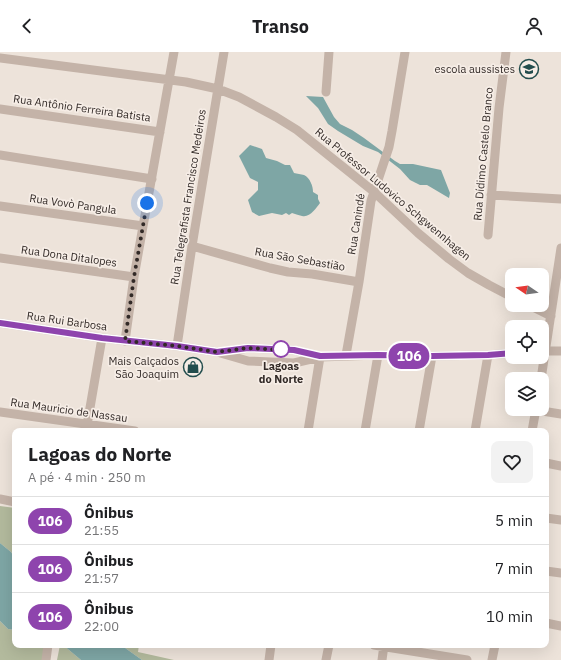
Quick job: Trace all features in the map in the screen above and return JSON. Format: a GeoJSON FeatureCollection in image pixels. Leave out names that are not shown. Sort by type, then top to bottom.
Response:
{"type":"FeatureCollection","features":[{"type":"Feature","properties":{"kind":"street"},"geometry":{"type":"LineString","coordinates":[[125,341],[134,277],[174,52]]}},
{"type":"Feature","properties":{"kind":"street","name":"Rua Telegrafista Francisco Medeiros"},"geometry":{"type":"LineString","coordinates":[[177,346],[224,52]]}},
{"type":"Feature","properties":{"kind":"street"},"geometry":{"type":"LineString","coordinates":[[326,92],[329,52]]}},
{"type":"Feature","properties":{"kind":"street","name":"Rua Canindé"},"geometry":{"type":"LineString","coordinates":[[346,355],[359,282],[368,216],[392,131],[405,52]]}},
{"type":"Feature","properties":{"kind":"street","name":"Rua Dídimo Castelo Branco"},"geometry":{"type":"LineString","coordinates":[[488,234],[499,108],[506,52]]}},
{"type":"Feature","properties":{"kind":"street","name":"Rua Professor Ludovico Schgwennhagen"},"geometry":{"type":"LineString","coordinates":[[0,58],[169,80],[218,89],[257,106],[297,130],[374,191],[418,233],[449,259],[489,286],[505,294]]}},
{"type":"Feature","properties":{"kind":"street","name":"Rua Antônio Ferreira Batista"},"geometry":{"type":"LineString","coordinates":[[0,109],[160,132]]}},
{"type":"Feature","properties":{"kind":"street"},"geometry":{"type":"LineString","coordinates":[[0,156],[152,179]]}},
{"type":"Feature","properties":{"kind":"street"},"geometry":{"type":"LineString","coordinates":[[491,195],[561,200]]}},
{"type":"Feature","properties":{"kind":"street","name":"Rua Vovò Pangula"},"geometry":{"type":"LineString","coordinates":[[0,206],[143,226]]}},
{"type":"Feature","properties":{"kind":"street","name":"Rua São Sebastião"},"geometry":{"type":"LineString","coordinates":[[192,246],[270,268],[359,282]]}},
{"type":"Feature","properties":{"kind":"street"},"geometry":{"type":"LineString","coordinates":[[549,326],[561,248]]}},
{"type":"Feature","properties":{"kind":"street","name":"Rua Dona Ditalopes"},"geometry":{"type":"LineString","coordinates":[[0,258],[134,277]]}},
{"type":"Feature","properties":{"kind":"street"},"geometry":{"type":"LineString","coordinates":[[543,312],[551,316]]}},
{"type":"Feature","properties":{"kind":"street","name":"Rua Rui Barbosa"},"geometry":{"type":"LineString","coordinates":[[0,323],[102,338],[217,352],[248,361],[294,364],[320,356],[432,356],[505,354]]}},
{"type":"Feature","properties":{"kind":"street"},"geometry":{"type":"LineString","coordinates":[[87,428],[102,338]]}},
{"type":"Feature","properties":{"kind":"street"},"geometry":{"type":"LineString","coordinates":[[217,352],[248,348],[294,350],[320,356],[308,428]]}},
{"type":"Feature","properties":{"kind":"street"},"geometry":{"type":"LineString","coordinates":[[549,351],[561,351]]}},
{"type":"Feature","properties":{"kind":"street"},"geometry":{"type":"LineString","coordinates":[[366,428],[378,355]]}},
{"type":"Feature","properties":{"kind":"street"},"geometry":{"type":"LineString","coordinates":[[476,428],[488,355]]}},
{"type":"Feature","properties":{"kind":"street"},"geometry":{"type":"LineString","coordinates":[[420,428],[432,356]]}},
{"type":"Feature","properties":{"kind":"street","name":"Rua Mauricio de Nassau"},"geometry":{"type":"LineString","coordinates":[[0,412],[87,428]]}},
{"type":"Feature","properties":{"kind":"street"},"geometry":{"type":"LineString","coordinates":[[549,412],[561,414]]}},
{"type":"Feature","properties":{"kind":"street"},"geometry":{"type":"LineString","coordinates":[[533,428],[535,416]]}},
{"type":"Feature","properties":{"kind":"street"},"geometry":{"type":"LineString","coordinates":[[549,464],[561,466]]}},
{"type":"Feature","properties":{"kind":"street"},"geometry":{"type":"LineString","coordinates":[[0,499],[12,501]]}},
{"type":"Feature","properties":{"kind":"street"},"geometry":{"type":"LineString","coordinates":[[549,518],[561,520]]}},
{"type":"Feature","properties":{"kind":"street"},"geometry":{"type":"LineString","coordinates":[[549,571],[561,573]]}},
{"type":"Feature","properties":{"kind":"street"},"geometry":{"type":"LineString","coordinates":[[549,624],[561,626]]}},
{"type":"Feature","properties":{"kind":"street"},"geometry":{"type":"LineString","coordinates":[[46,660],[48,648]]}},
{"type":"Feature","properties":{"kind":"street"},"geometry":{"type":"LineString","coordinates":[[269,660],[271,648]]}},
{"type":"Feature","properties":{"kind":"street"},"geometry":{"type":"LineString","coordinates":[[326,660],[328,648]]}},
{"type":"Feature","properties":{"kind":"street"},"geometry":{"type":"LineString","coordinates":[[382,660],[384,648]]}},
{"type":"Feature","properties":{"kind":"street"},"geometry":{"type":"LineString","coordinates":[[393,648],[436,657],[468,660]]}},
{"type":"Feature","properties":{"kind":"street"},"geometry":{"type":"LineString","coordinates":[[492,660],[494,648]]}},
{"type":"Feature","properties":{"kind":"green space"},"geometry":{"type":"Polygon","coordinates":[[[0,506],[12,508],[12,554],[0,543],[0,506]]]}},
{"type":"Feature","properties":{"kind":"green space"},"geometry":{"type":"Polygon","coordinates":[[[0,621],[8,629],[12,630],[12,648],[45,648],[43,660],[0,660],[0,621]]]}},
{"type":"Feature","properties":{"kind":"green space"},"geometry":{"type":"Polygon","coordinates":[[[59,648],[67,648],[81,660],[57,660],[59,648]]]}},
{"type":"Feature","properties":{"kind":"green space"},"geometry":{"type":"Polygon","coordinates":[[[125,648],[139,648],[138,652],[174,660],[142,660],[125,648]]]}},
{"type":"Feature","properties":{"kind":"water"},"geometry":{"type":"Polygon","coordinates":[[[306,96],[323,97],[334,117],[340,124],[364,138],[400,164],[413,164],[441,170],[450,193],[449,198],[427,185],[420,185],[410,180],[400,169],[378,152],[363,146],[328,124],[318,108],[306,96]]]}},
{"type":"Feature","properties":{"kind":"water"},"geometry":{"type":"Polygon","coordinates":[[[250,145],[262,149],[266,158],[285,165],[290,165],[294,173],[304,175],[308,178],[312,185],[313,192],[318,195],[320,203],[308,216],[292,213],[289,215],[286,213],[282,215],[272,213],[259,216],[252,212],[248,200],[258,190],[258,182],[250,178],[239,156],[250,145]]]}},
{"type":"Feature","properties":{"kind":"water"},"geometry":{"type":"Polygon","coordinates":[[[0,543],[12,554],[12,630],[8,629],[0,621],[0,543]]]}},
{"type":"Feature","properties":{"kind":"water"},"geometry":{"type":"Polygon","coordinates":[[[67,648],[125,648],[142,660],[81,660],[67,648]]]}},
{"type":"Feature","properties":{"kind":"bus line","name":"106"},"geometry":{"type":"LineString","coordinates":[[0,323],[102,338],[217,352],[248,348],[294,350],[320,356],[432,356],[505,354]]}},
{"type":"Feature","properties":{"kind":"place","name":"escola aussistes"},"geometry":{"type":"Point","coordinates":[529,69]}},
{"type":"Feature","properties":{"kind":"place","name":"Lagoas do Norte"},"geometry":{"type":"Point","coordinates":[281,349]}},
{"type":"Feature","properties":{"kind":"place","name":"Mais Calçados São Joaquim"},"geometry":{"type":"Point","coordinates":[193,367]}},
{"type":"Feature","properties":{"kind":"route"},"geometry":{"type":"LineString","coordinates":[[147,203],[125,341],[177,346],[217,352],[248,348],[282,350],[281,349]]}}]}
